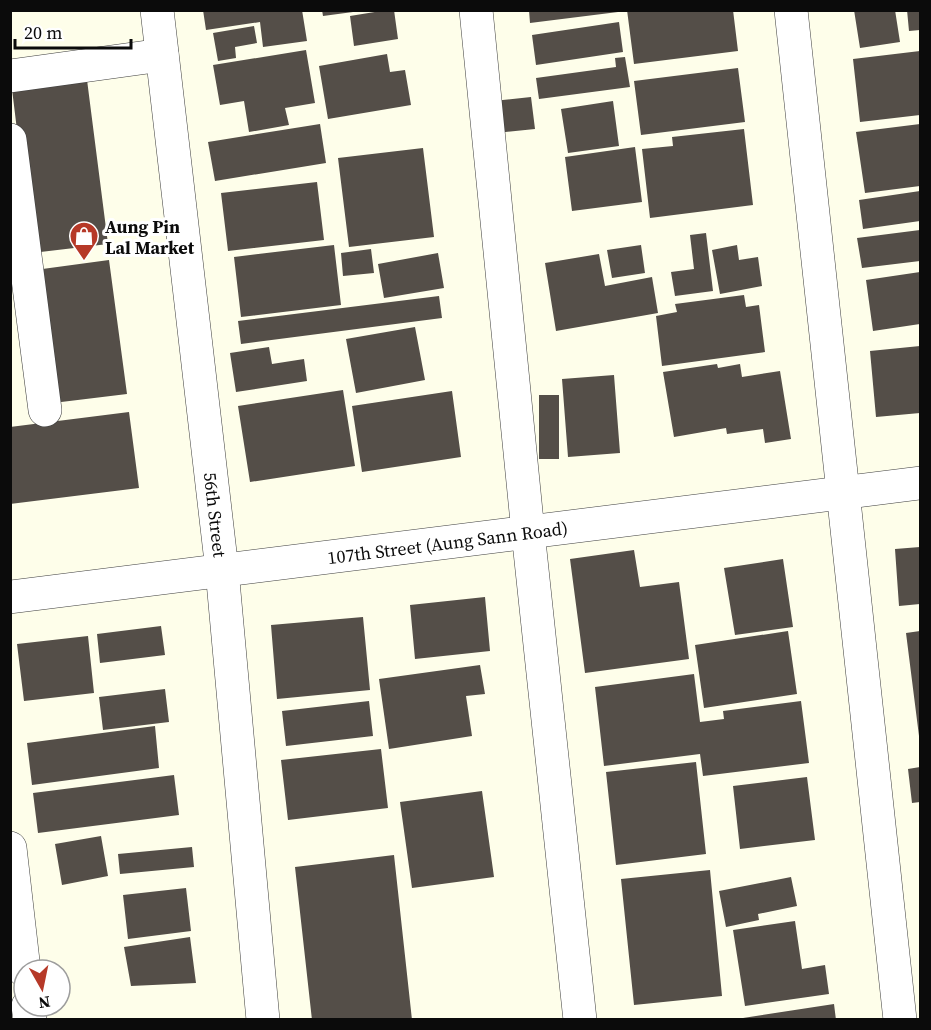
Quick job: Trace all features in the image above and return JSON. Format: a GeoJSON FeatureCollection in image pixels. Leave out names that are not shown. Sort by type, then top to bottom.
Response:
{"type":"FeatureCollection","features":[{"type":"Feature","properties":{"kind":"street","name":"56th Street"},"geometry":{"type":"LineString","coordinates":[[157,10],[222,570],[263,1020]]}},
{"type":"Feature","properties":{"kind":"street"},"geometry":{"type":"LineString","coordinates":[[476,10],[580,1020]]}},
{"type":"Feature","properties":{"kind":"street"},"geometry":{"type":"LineString","coordinates":[[791,10],[900,1020]]}},
{"type":"Feature","properties":{"kind":"street"},"geometry":{"type":"LineString","coordinates":[[10,75],[162,54]]}},
{"type":"Feature","properties":{"kind":"street"},"geometry":{"type":"LineString","coordinates":[[10,140],[45,410]]}},
{"type":"Feature","properties":{"kind":"street","name":"107th Street (Aung Sann Road)"},"geometry":{"type":"LineString","coordinates":[[10,597],[921,483]]}},
{"type":"Feature","properties":{"kind":"street"},"geometry":{"type":"LineString","coordinates":[[10,848],[23,958]]}},
{"type":"Feature","properties":{"kind":"building"},"geometry":{"type":"Polygon","coordinates":[[[203,10],[302,10],[307,41],[263,47],[260,22],[206,30],[203,10]]]}},
{"type":"Feature","properties":{"kind":"building"},"geometry":{"type":"Polygon","coordinates":[[[322,10],[352,10],[353,12],[323,16],[322,10]]]}},
{"type":"Feature","properties":{"kind":"building"},"geometry":{"type":"Polygon","coordinates":[[[394,10],[398,39],[354,46],[350,16],[394,10]]]}},
{"type":"Feature","properties":{"kind":"building"},"geometry":{"type":"Polygon","coordinates":[[[529,10],[618,10],[618,12],[530,23],[529,10]]]}},
{"type":"Feature","properties":{"kind":"building"},"geometry":{"type":"Polygon","coordinates":[[[627,10],[733,10],[738,51],[634,64],[627,10]]]}},
{"type":"Feature","properties":{"kind":"building"},"geometry":{"type":"Polygon","coordinates":[[[854,10],[895,10],[900,42],[860,48],[854,10]]]}},
{"type":"Feature","properties":{"kind":"building"},"geometry":{"type":"Polygon","coordinates":[[[907,10],[920,10],[920,30],[909,31],[907,10]]]}},
{"type":"Feature","properties":{"kind":"building"},"geometry":{"type":"Polygon","coordinates":[[[619,22],[623,52],[536,65],[532,35],[619,22]]]}},
{"type":"Feature","properties":{"kind":"building"},"geometry":{"type":"Polygon","coordinates":[[[254,26],[257,43],[235,47],[236,58],[218,61],[213,33],[254,26]]]}},
{"type":"Feature","properties":{"kind":"building"},"geometry":{"type":"Polygon","coordinates":[[[306,50],[315,103],[285,108],[289,125],[249,132],[244,101],[220,105],[213,65],[306,50]]]}},
{"type":"Feature","properties":{"kind":"building"},"geometry":{"type":"Polygon","coordinates":[[[920,51],[920,115],[860,122],[853,59],[920,51]]]}},
{"type":"Feature","properties":{"kind":"building"},"geometry":{"type":"Polygon","coordinates":[[[387,54],[390,72],[405,70],[411,105],[328,119],[319,66],[387,54]]]}},
{"type":"Feature","properties":{"kind":"building"},"geometry":{"type":"Polygon","coordinates":[[[625,57],[630,87],[539,99],[536,78],[616,67],[615,58],[625,57]]]}},
{"type":"Feature","properties":{"kind":"building"},"geometry":{"type":"Polygon","coordinates":[[[738,68],[745,122],[641,135],[634,81],[738,68]]]}},
{"type":"Feature","properties":{"kind":"building"},"geometry":{"type":"Polygon","coordinates":[[[86,72],[108,244],[32,253],[11,81],[86,72]]]}},
{"type":"Feature","properties":{"kind":"building"},"geometry":{"type":"Polygon","coordinates":[[[531,97],[535,129],[496,133],[493,101],[531,97]]]}},
{"type":"Feature","properties":{"kind":"building"},"geometry":{"type":"Polygon","coordinates":[[[613,101],[619,146],[568,153],[561,109],[613,101]]]}},
{"type":"Feature","properties":{"kind":"building"},"geometry":{"type":"Polygon","coordinates":[[[320,124],[326,163],[215,181],[208,142],[320,124]]]}},
{"type":"Feature","properties":{"kind":"building"},"geometry":{"type":"Polygon","coordinates":[[[920,124],[920,186],[865,193],[856,132],[920,124]]]}},
{"type":"Feature","properties":{"kind":"building"},"geometry":{"type":"Polygon","coordinates":[[[744,129],[753,205],[650,218],[642,149],[673,146],[672,137],[744,129]]]}},
{"type":"Feature","properties":{"kind":"building"},"geometry":{"type":"Polygon","coordinates":[[[635,147],[642,202],[572,211],[565,157],[635,147]]]}},
{"type":"Feature","properties":{"kind":"building"},"geometry":{"type":"Polygon","coordinates":[[[423,148],[434,237],[349,247],[338,158],[423,148]]]}},
{"type":"Feature","properties":{"kind":"building"},"geometry":{"type":"Polygon","coordinates":[[[317,182],[324,240],[228,251],[221,193],[317,182]]]}},
{"type":"Feature","properties":{"kind":"building"},"geometry":{"type":"Polygon","coordinates":[[[920,191],[920,221],[863,229],[859,200],[920,191]]]}},
{"type":"Feature","properties":{"kind":"building"},"geometry":{"type":"Polygon","coordinates":[[[920,230],[920,261],[862,268],[857,238],[920,230]]]}},
{"type":"Feature","properties":{"kind":"building"},"geometry":{"type":"Polygon","coordinates":[[[706,233],[713,291],[675,296],[671,272],[694,269],[690,235],[706,233]]]}},
{"type":"Feature","properties":{"kind":"building"},"geometry":{"type":"Polygon","coordinates":[[[334,245],[341,305],[241,317],[234,257],[334,245]]]}},
{"type":"Feature","properties":{"kind":"building"},"geometry":{"type":"Polygon","coordinates":[[[641,245],[645,273],[612,278],[607,250],[641,245]]]}},
{"type":"Feature","properties":{"kind":"building"},"geometry":{"type":"Polygon","coordinates":[[[737,245],[739,260],[758,257],[762,286],[720,294],[712,250],[737,245]]]}},
{"type":"Feature","properties":{"kind":"building"},"geometry":{"type":"Polygon","coordinates":[[[371,249],[374,273],[343,276],[341,253],[371,249]]]}},
{"type":"Feature","properties":{"kind":"building"},"geometry":{"type":"Polygon","coordinates":[[[438,253],[444,288],[384,298],[378,264],[438,253]]]}},
{"type":"Feature","properties":{"kind":"building"},"geometry":{"type":"Polygon","coordinates":[[[599,254],[605,286],[652,277],[658,313],[556,331],[545,263],[599,254]]]}},
{"type":"Feature","properties":{"kind":"building"},"geometry":{"type":"Polygon","coordinates":[[[109,260],[127,394],[53,403],[35,270],[109,260]]]}},
{"type":"Feature","properties":{"kind":"building"},"geometry":{"type":"Polygon","coordinates":[[[920,272],[920,324],[873,331],[866,280],[920,272]]]}},
{"type":"Feature","properties":{"kind":"building"},"geometry":{"type":"Polygon","coordinates":[[[744,295],[746,307],[759,305],[765,352],[662,366],[656,316],[677,312],[675,304],[744,295]]]}},
{"type":"Feature","properties":{"kind":"building"},"geometry":{"type":"Polygon","coordinates":[[[439,296],[442,318],[241,344],[238,321],[439,296]]]}},
{"type":"Feature","properties":{"kind":"building"},"geometry":{"type":"Polygon","coordinates":[[[415,327],[425,380],[356,393],[346,339],[415,327]]]}},
{"type":"Feature","properties":{"kind":"building"},"geometry":{"type":"Polygon","coordinates":[[[920,346],[920,413],[876,417],[870,351],[920,346]]]}},
{"type":"Feature","properties":{"kind":"building"},"geometry":{"type":"Polygon","coordinates":[[[269,347],[272,364],[304,359],[307,381],[236,392],[230,353],[269,347]]]}},
{"type":"Feature","properties":{"kind":"building"},"geometry":{"type":"Polygon","coordinates":[[[717,364],[718,368],[740,364],[742,377],[780,371],[791,439],[765,443],[763,429],[727,434],[726,428],[674,437],[663,372],[717,364]]]}},
{"type":"Feature","properties":{"kind":"building"},"geometry":{"type":"Polygon","coordinates":[[[614,375],[620,453],[568,457],[562,379],[614,375]]]}},
{"type":"Feature","properties":{"kind":"building"},"geometry":{"type":"Polygon","coordinates":[[[343,390],[355,466],[250,482],[238,406],[343,390]]]}},
{"type":"Feature","properties":{"kind":"building"},"geometry":{"type":"Polygon","coordinates":[[[452,391],[461,457],[362,472],[352,406],[452,391]]]}},
{"type":"Feature","properties":{"kind":"building"},"geometry":{"type":"Polygon","coordinates":[[[539,395],[559,395],[559,459],[539,459],[539,395]]]}},
{"type":"Feature","properties":{"kind":"building"},"geometry":{"type":"Polygon","coordinates":[[[129,412],[139,488],[10,504],[10,427],[129,412]]]}},
{"type":"Feature","properties":{"kind":"building"},"geometry":{"type":"Polygon","coordinates":[[[920,547],[920,604],[899,606],[895,549],[920,547]]]}},
{"type":"Feature","properties":{"kind":"building"},"geometry":{"type":"Polygon","coordinates":[[[634,550],[640,587],[679,582],[689,659],[585,673],[570,559],[634,550]]]}},
{"type":"Feature","properties":{"kind":"building"},"geometry":{"type":"Polygon","coordinates":[[[783,559],[793,627],[735,635],[724,568],[783,559]]]}},
{"type":"Feature","properties":{"kind":"building"},"geometry":{"type":"Polygon","coordinates":[[[485,597],[490,651],[415,659],[410,605],[485,597]]]}},
{"type":"Feature","properties":{"kind":"building"},"geometry":{"type":"Polygon","coordinates":[[[363,617],[370,690],[277,699],[271,625],[363,617]]]}},
{"type":"Feature","properties":{"kind":"building"},"geometry":{"type":"Polygon","coordinates":[[[161,626],[165,655],[100,663],[97,634],[161,626]]]}},
{"type":"Feature","properties":{"kind":"building"},"geometry":{"type":"Polygon","coordinates":[[[788,631],[797,694],[704,708],[695,645],[788,631]]]}},
{"type":"Feature","properties":{"kind":"building"},"geometry":{"type":"Polygon","coordinates":[[[920,631],[920,736],[919,736],[906,633],[920,631]]]}},
{"type":"Feature","properties":{"kind":"building"},"geometry":{"type":"Polygon","coordinates":[[[88,636],[94,693],[24,701],[17,644],[88,636]]]}},
{"type":"Feature","properties":{"kind":"building"},"geometry":{"type":"Polygon","coordinates":[[[480,665],[485,694],[466,696],[472,736],[389,749],[379,679],[480,665]]]}},
{"type":"Feature","properties":{"kind":"building"},"geometry":{"type":"Polygon","coordinates":[[[694,674],[700,722],[724,719],[723,711],[801,701],[809,763],[703,776],[700,754],[604,766],[595,687],[694,674]]]}},
{"type":"Feature","properties":{"kind":"building"},"geometry":{"type":"Polygon","coordinates":[[[165,689],[169,722],[103,730],[99,697],[165,689]]]}},
{"type":"Feature","properties":{"kind":"building"},"geometry":{"type":"Polygon","coordinates":[[[369,701],[373,736],[286,746],[282,711],[369,701]]]}},
{"type":"Feature","properties":{"kind":"building"},"geometry":{"type":"Polygon","coordinates":[[[155,726],[159,768],[32,785],[27,743],[155,726]]]}},
{"type":"Feature","properties":{"kind":"building"},"geometry":{"type":"Polygon","coordinates":[[[381,749],[388,808],[288,820],[281,760],[381,749]]]}},
{"type":"Feature","properties":{"kind":"building"},"geometry":{"type":"Polygon","coordinates":[[[696,762],[706,854],[616,865],[606,772],[696,762]]]}},
{"type":"Feature","properties":{"kind":"building"},"geometry":{"type":"Polygon","coordinates":[[[920,767],[920,802],[912,803],[908,769],[920,767]]]}},
{"type":"Feature","properties":{"kind":"building"},"geometry":{"type":"Polygon","coordinates":[[[174,775],[179,815],[38,833],[33,793],[174,775]]]}},
{"type":"Feature","properties":{"kind":"building"},"geometry":{"type":"Polygon","coordinates":[[[807,777],[815,840],[740,849],[733,786],[807,777]]]}},
{"type":"Feature","properties":{"kind":"building"},"geometry":{"type":"Polygon","coordinates":[[[482,791],[494,877],[412,888],[400,802],[482,791]]]}},
{"type":"Feature","properties":{"kind":"building"},"geometry":{"type":"Polygon","coordinates":[[[101,836],[108,876],[62,885],[55,844],[101,836]]]}},
{"type":"Feature","properties":{"kind":"building"},"geometry":{"type":"Polygon","coordinates":[[[192,847],[194,867],[120,874],[118,854],[192,847]]]}},
{"type":"Feature","properties":{"kind":"building"},"geometry":{"type":"Polygon","coordinates":[[[394,855],[412,1020],[312,1020],[295,867],[394,855]]]}},
{"type":"Feature","properties":{"kind":"building"},"geometry":{"type":"Polygon","coordinates":[[[710,870],[722,996],[634,1005],[621,879],[710,870]]]}},
{"type":"Feature","properties":{"kind":"building"},"geometry":{"type":"Polygon","coordinates":[[[791,877],[797,906],[758,914],[759,920],[726,927],[719,891],[791,877]]]}},
{"type":"Feature","properties":{"kind":"building"},"geometry":{"type":"Polygon","coordinates":[[[186,888],[191,931],[128,939],[123,895],[186,888]]]}},
{"type":"Feature","properties":{"kind":"building"},"geometry":{"type":"Polygon","coordinates":[[[795,921],[802,969],[825,965],[829,994],[745,1006],[733,930],[795,921]]]}},
{"type":"Feature","properties":{"kind":"building"},"geometry":{"type":"Polygon","coordinates":[[[190,937],[196,983],[131,986],[124,947],[190,937]]]}},
{"type":"Feature","properties":{"kind":"building"},"geometry":{"type":"Polygon","coordinates":[[[834,1004],[836,1020],[743,1020],[743,1018],[834,1004]]]}},
{"type":"Feature","properties":{"kind":"place","name":"Aung Pin Lal Market"},"geometry":{"type":"Point","coordinates":[84,262]}}]}
